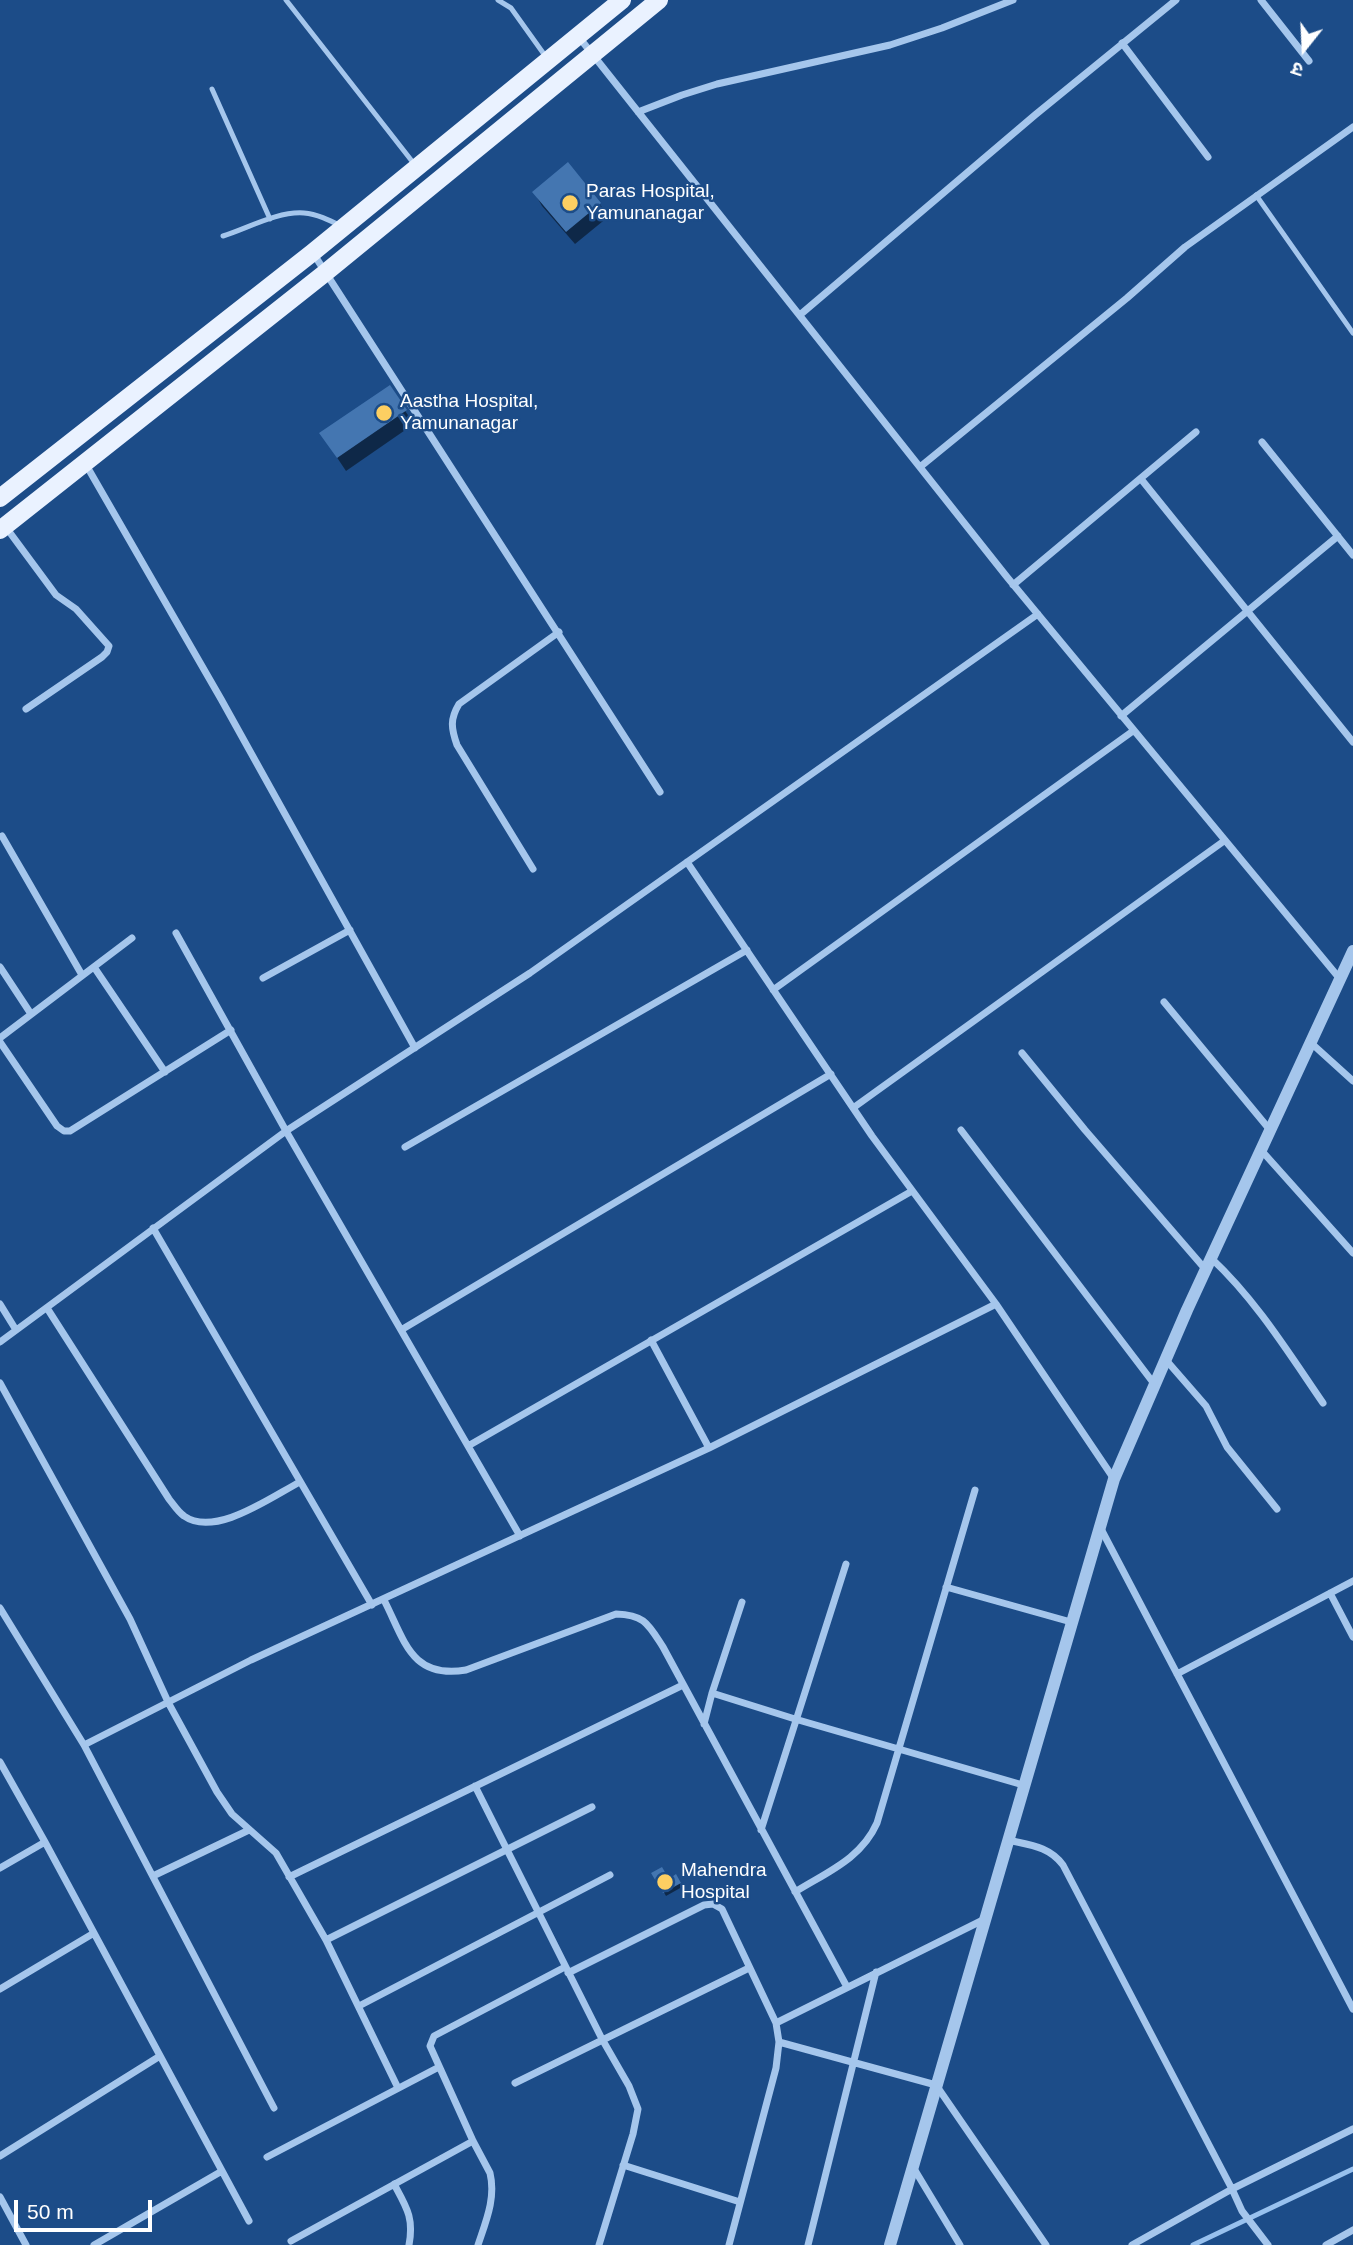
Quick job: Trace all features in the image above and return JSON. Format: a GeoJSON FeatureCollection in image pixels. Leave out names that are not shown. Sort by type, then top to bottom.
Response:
{"type":"FeatureCollection","features":[{"type":"Feature","properties":{"kind":"main road"},"geometry":{"type":"LineString","coordinates":[[0,498],[312,253],[622,0]]}},
{"type":"Feature","properties":{"kind":"main road"},"geometry":{"type":"LineString","coordinates":[[2,528],[326,273],[659,0]]}},
{"type":"Feature","properties":{"kind":"street"},"geometry":{"type":"LineString","coordinates":[[639,112],[682,95],[738,79],[890,45],[1013,0]]}},
{"type":"Feature","properties":{"kind":"street"},"geometry":{"type":"LineString","coordinates":[[801,314],[1176,0]]}},
{"type":"Feature","properties":{"kind":"street"},"geometry":{"type":"LineString","coordinates":[[1261,0],[1309,61]]}},
{"type":"Feature","properties":{"kind":"street"},"geometry":{"type":"LineString","coordinates":[[578,36],[801,314],[1013,585],[1340,979]]}},
{"type":"Feature","properties":{"kind":"street"},"geometry":{"type":"LineString","coordinates":[[1122,43],[1208,157]]}},
{"type":"Feature","properties":{"kind":"street"},"geometry":{"type":"LineString","coordinates":[[920,467],[1127,298],[1185,247],[1353,127]]}},
{"type":"Feature","properties":{"kind":"street"},"geometry":{"type":"LineString","coordinates":[[312,253],[660,792]]}},
{"type":"Feature","properties":{"kind":"street"},"geometry":{"type":"LineString","coordinates":[[1013,585],[1196,432]]}},
{"type":"Feature","properties":{"kind":"street"},"geometry":{"type":"LineString","coordinates":[[1262,442],[1353,555]]}},
{"type":"Feature","properties":{"kind":"street"},"geometry":{"type":"LineString","coordinates":[[85,463],[221,699],[415,1048]]}},
{"type":"Feature","properties":{"kind":"street"},"geometry":{"type":"LineString","coordinates":[[1141,479],[1353,742]]}},
{"type":"Feature","properties":{"kind":"street"},"geometry":{"type":"LineString","coordinates":[[2,528],[56,594],[76,609],[106,639],[109,646],[102,657],[26,709]]}},
{"type":"Feature","properties":{"kind":"street"},"geometry":{"type":"LineString","coordinates":[[1121,716],[1338,536]]}},
{"type":"Feature","properties":{"kind":"street"},"geometry":{"type":"LineString","coordinates":[[0,1342],[286,1131],[530,973],[1038,614]]}},
{"type":"Feature","properties":{"kind":"street"},"geometry":{"type":"LineString","coordinates":[[533,869],[457,744],[452,729],[452,715],[459,704],[559,632]]}},
{"type":"Feature","properties":{"kind":"street"},"geometry":{"type":"LineString","coordinates":[[774,990],[1133,730]]}},
{"type":"Feature","properties":{"kind":"street"},"geometry":{"type":"LineString","coordinates":[[2,836],[82,975]]}},
{"type":"Feature","properties":{"kind":"street"},"geometry":{"type":"LineString","coordinates":[[853,1108],[1224,841]]}},
{"type":"Feature","properties":{"kind":"street"},"geometry":{"type":"LineString","coordinates":[[687,862],[853,1108],[996,1304],[1114,1479]]}},
{"type":"Feature","properties":{"kind":"street"},"geometry":{"type":"LineString","coordinates":[[262,978],[350,930]]}},
{"type":"Feature","properties":{"kind":"street"},"geometry":{"type":"LineString","coordinates":[[177,933],[286,1131],[520,1536]]}},
{"type":"Feature","properties":{"kind":"street"},"geometry":{"type":"LineString","coordinates":[[132,938],[0,1040],[57,1126],[64,1131],[70,1131],[231,1030]]}},
{"type":"Feature","properties":{"kind":"street"},"geometry":{"type":"LineString","coordinates":[[405,1147],[747,950]]}},
{"type":"Feature","properties":{"kind":"street"},"geometry":{"type":"LineString","coordinates":[[890,2245],[1114,1479],[1211,1258],[1353,950]]}},
{"type":"Feature","properties":{"kind":"street"},"geometry":{"type":"LineString","coordinates":[[0,967],[31,1014]]}},
{"type":"Feature","properties":{"kind":"street"},"geometry":{"type":"LineString","coordinates":[[94,967],[165,1072]]}},
{"type":"Feature","properties":{"kind":"street"},"geometry":{"type":"LineString","coordinates":[[1164,1002],[1270,1130]]}},
{"type":"Feature","properties":{"kind":"street"},"geometry":{"type":"LineString","coordinates":[[1310,1042],[1353,1081]]}},
{"type":"Feature","properties":{"kind":"street"},"geometry":{"type":"LineString","coordinates":[[1023,1053],[1085,1130],[1206,1270]]}},
{"type":"Feature","properties":{"kind":"street"},"geometry":{"type":"LineString","coordinates":[[401,1330],[831,1074]]}},
{"type":"Feature","properties":{"kind":"street"},"geometry":{"type":"LineString","coordinates":[[961,1130],[1155,1386]]}},
{"type":"Feature","properties":{"kind":"street"},"geometry":{"type":"LineString","coordinates":[[1261,1150],[1353,1253]]}},
{"type":"Feature","properties":{"kind":"street"},"geometry":{"type":"LineString","coordinates":[[468,1446],[912,1191]]}},
{"type":"Feature","properties":{"kind":"street"},"geometry":{"type":"LineString","coordinates":[[153,1228],[372,1605]]}},
{"type":"Feature","properties":{"kind":"street"},"geometry":{"type":"LineString","coordinates":[[1211,1258],[1259,1308],[1323,1402]]}},
{"type":"Feature","properties":{"kind":"street"},"geometry":{"type":"LineString","coordinates":[[0,1304],[16,1330]]}},
{"type":"Feature","properties":{"kind":"street"},"geometry":{"type":"LineString","coordinates":[[84,1745],[251,1660],[709,1448],[996,1304]]}},
{"type":"Feature","properties":{"kind":"street"},"geometry":{"type":"LineString","coordinates":[[47,1308],[169,1499],[184,1516],[204,1523],[221,1521],[300,1482]]}},
{"type":"Feature","properties":{"kind":"street"},"geometry":{"type":"LineString","coordinates":[[651,1340],[709,1448]]}},
{"type":"Feature","properties":{"kind":"street"},"geometry":{"type":"LineString","coordinates":[[1166,1360],[1206,1406],[1227,1447],[1277,1510]]}},
{"type":"Feature","properties":{"kind":"street"},"geometry":{"type":"LineString","coordinates":[[0,1383],[130,1619],[169,1704],[216,1792],[232,1814],[276,1853],[326,1940],[398,2088]]}},
{"type":"Feature","properties":{"kind":"street"},"geometry":{"type":"LineString","coordinates":[[795,1892],[858,1853],[869,1840],[877,1823],[975,1490]]}},
{"type":"Feature","properties":{"kind":"street"},"geometry":{"type":"LineString","coordinates":[[1100,1527],[1353,2009]]}},
{"type":"Feature","properties":{"kind":"street"},"geometry":{"type":"LineString","coordinates":[[761,1830],[846,1564]]}},
{"type":"Feature","properties":{"kind":"street"},"geometry":{"type":"LineString","coordinates":[[1177,1674],[1353,1581]]}},
{"type":"Feature","properties":{"kind":"street"},"geometry":{"type":"LineString","coordinates":[[946,1587],[1071,1622]]}},
{"type":"Feature","properties":{"kind":"street"},"geometry":{"type":"LineString","coordinates":[[1330,1594],[1353,1637]]}},
{"type":"Feature","properties":{"kind":"street"},"geometry":{"type":"LineString","coordinates":[[384,1600],[414,1657],[428,1669],[446,1673],[466,1670],[615,1614],[632,1614],[647,1622],[847,1987]]}},
{"type":"Feature","properties":{"kind":"street"},"geometry":{"type":"LineString","coordinates":[[704,1724],[742,1602]]}},
{"type":"Feature","properties":{"kind":"street"},"geometry":{"type":"LineString","coordinates":[[0,1608],[84,1745],[274,2108]]}},
{"type":"Feature","properties":{"kind":"street"},"geometry":{"type":"LineString","coordinates":[[289,1877],[683,1685]]}},
{"type":"Feature","properties":{"kind":"street"},"geometry":{"type":"LineString","coordinates":[[712,1693],[1023,1785]]}},
{"type":"Feature","properties":{"kind":"street"},"geometry":{"type":"LineString","coordinates":[[0,1762],[2,1771],[45,1842],[249,2221]]}},
{"type":"Feature","properties":{"kind":"street"},"geometry":{"type":"LineString","coordinates":[[475,1786],[506,1852],[629,2086],[638,2109],[599,2245]]}},
{"type":"Feature","properties":{"kind":"street"},"geometry":{"type":"LineString","coordinates":[[326,1940],[592,1807]]}},
{"type":"Feature","properties":{"kind":"street"},"geometry":{"type":"LineString","coordinates":[[153,1876],[249,1830]]}},
{"type":"Feature","properties":{"kind":"street"},"geometry":{"type":"LineString","coordinates":[[1008,1840],[1045,1849],[1056,1855],[1063,1865],[1242,2211],[1268,2245]]}},
{"type":"Feature","properties":{"kind":"street"},"geometry":{"type":"LineString","coordinates":[[0,1868],[45,1842]]}},
{"type":"Feature","properties":{"kind":"street"},"geometry":{"type":"LineString","coordinates":[[359,2006],[610,1875]]}},
{"type":"Feature","properties":{"kind":"street"},"geometry":{"type":"LineString","coordinates":[[478,2245],[491,2206],[493,2185],[490,2173],[430,2046],[434,2036],[704,1905],[713,1904],[722,1909],[776,2023],[779,2042],[776,2068],[729,2245]]}},
{"type":"Feature","properties":{"kind":"street"},"geometry":{"type":"LineString","coordinates":[[776,2023],[985,1919]]}},
{"type":"Feature","properties":{"kind":"street"},"geometry":{"type":"LineString","coordinates":[[0,1989],[94,1933]]}},
{"type":"Feature","properties":{"kind":"street"},"geometry":{"type":"LineString","coordinates":[[515,2083],[749,1968]]}},
{"type":"Feature","properties":{"kind":"street"},"geometry":{"type":"LineString","coordinates":[[808,2245],[876,1972]]}},
{"type":"Feature","properties":{"kind":"street"},"geometry":{"type":"LineString","coordinates":[[779,2042],[936,2085],[1046,2245]]}},
{"type":"Feature","properties":{"kind":"street"},"geometry":{"type":"LineString","coordinates":[[0,2156],[160,2056]]}},
{"type":"Feature","properties":{"kind":"street"},"geometry":{"type":"LineString","coordinates":[[267,2157],[439,2067]]}},
{"type":"Feature","properties":{"kind":"street"},"geometry":{"type":"LineString","coordinates":[[1132,2245],[1232,2189],[1353,2129]]}},
{"type":"Feature","properties":{"kind":"street"},"geometry":{"type":"LineString","coordinates":[[290,2241],[473,2141]]}},
{"type":"Feature","properties":{"kind":"street"},"geometry":{"type":"LineString","coordinates":[[623,2165],[740,2202]]}},
{"type":"Feature","properties":{"kind":"street"},"geometry":{"type":"LineString","coordinates":[[912,2167],[960,2245]]}},
{"type":"Feature","properties":{"kind":"street"},"geometry":{"type":"LineString","coordinates":[[94,2245],[222,2171]]}},
{"type":"Feature","properties":{"kind":"street"},"geometry":{"type":"LineString","coordinates":[[394,2184],[409,2212],[412,2226],[409,2245]]}},
{"type":"Feature","properties":{"kind":"street"},"geometry":{"type":"LineString","coordinates":[[0,2197],[26,2245]]}},
{"type":"Feature","properties":{"kind":"street"},"geometry":{"type":"LineString","coordinates":[[1326,2245],[1350,2232],[1353,2242]]}},
{"type":"Feature","properties":{"kind":"lane"},"geometry":{"type":"LineString","coordinates":[[286,0],[417,167]]}},
{"type":"Feature","properties":{"kind":"lane"},"geometry":{"type":"LineString","coordinates":[[498,0],[511,8],[548,60]]}},
{"type":"Feature","properties":{"kind":"lane"},"geometry":{"type":"LineString","coordinates":[[212,89],[270,219]]}},
{"type":"Feature","properties":{"kind":"lane"},"geometry":{"type":"LineString","coordinates":[[1256,195],[1353,333]]}},
{"type":"Feature","properties":{"kind":"lane"},"geometry":{"type":"LineString","coordinates":[[223,236],[270,219],[303,212],[318,215],[343,227]]}},
{"type":"Feature","properties":{"kind":"building"},"geometry":{"type":"Polygon","coordinates":[[[568,162],[601,203],[566,232],[532,192],[568,162]]]}},
{"type":"Feature","properties":{"kind":"building"},"geometry":{"type":"Polygon","coordinates":[[[390,385],[407,410],[337,458],[319,433],[390,385]]]}},
{"type":"Feature","properties":{"kind":"building"},"geometry":{"type":"Polygon","coordinates":[[[662,1867],[669,1879],[676,1874],[681,1883],[663,1893],[651,1873],[662,1867]]]}},
{"type":"Feature","properties":{"kind":"waterway"},"geometry":{"type":"LineString","coordinates":[[1193,2245],[1353,2169]]}},
{"type":"Feature","properties":{"kind":"place","name":"Paras Hospital, Yamunanagar"},"geometry":{"type":"Point","coordinates":[570,203]}},
{"type":"Feature","properties":{"kind":"place","name":"Aastha Hospital, Yamunanagar"},"geometry":{"type":"Point","coordinates":[384,413]}},
{"type":"Feature","properties":{"kind":"place","name":"Mahendra Hospital"},"geometry":{"type":"Point","coordinates":[665,1882]}}]}
